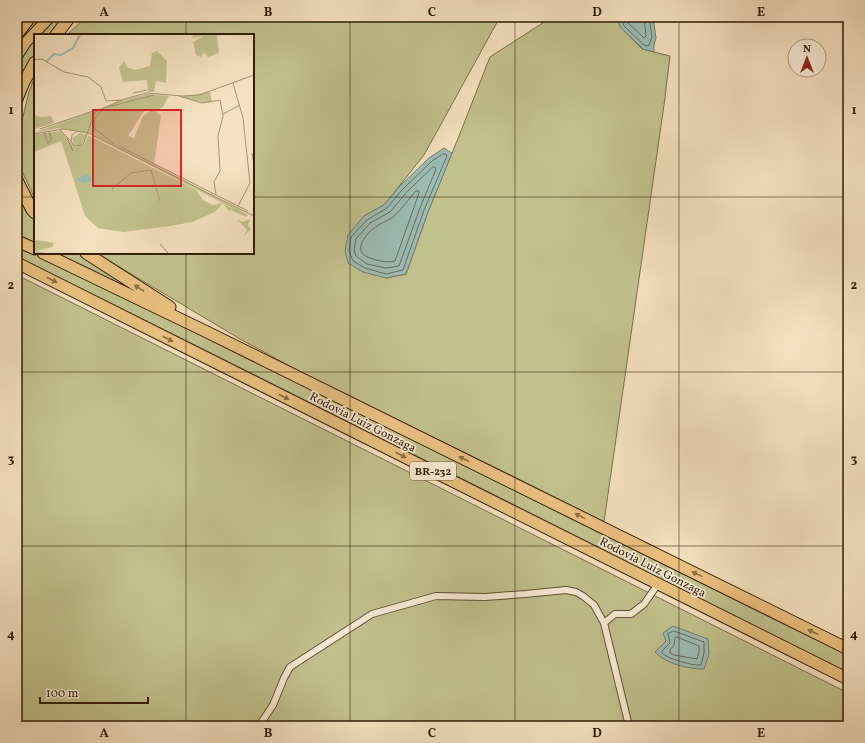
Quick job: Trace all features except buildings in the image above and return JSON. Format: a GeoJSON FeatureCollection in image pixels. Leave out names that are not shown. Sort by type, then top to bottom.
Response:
{"type":"FeatureCollection","features":[{"type":"Feature","properties":{"kind":"highway"},"geometry":{"type":"LineString","coordinates":[[57,34],[70,17]]}},
{"type":"Feature","properties":{"kind":"highway"},"geometry":{"type":"LineString","coordinates":[[17,99],[34,64]]}},
{"type":"Feature","properties":{"kind":"highway"},"geometry":{"type":"LineString","coordinates":[[17,180],[34,212]]}},
{"type":"Feature","properties":{"kind":"highway"},"geometry":{"type":"LineString","coordinates":[[17,241],[34,249]]}},
{"type":"Feature","properties":{"kind":"highway","name":"Rodovia Luiz Gonzaga"},"geometry":{"type":"LineString","coordinates":[[45,254],[207,332],[848,649]]}},
{"type":"Feature","properties":{"kind":"highway"},"geometry":{"type":"LineString","coordinates":[[88,254],[207,332]]}},
{"type":"Feature","properties":{"kind":"highway","name":"Rodovia Luiz Gonzaga"},"geometry":{"type":"LineString","coordinates":[[17,263],[848,679]]}},
{"type":"Feature","properties":{"kind":"main road"},"geometry":{"type":"LineString","coordinates":[[17,36],[32,17]]}},
{"type":"Feature","properties":{"kind":"main road"},"geometry":{"type":"LineString","coordinates":[[17,56],[26,42],[50,17]]}},
{"type":"Feature","properties":{"kind":"street"},"geometry":{"type":"LineString","coordinates":[[604,623],[615,614],[631,614],[644,604],[658,584]]}},
{"type":"Feature","properties":{"kind":"street"},"geometry":{"type":"LineString","coordinates":[[259,726],[273,705],[290,667],[362,620],[378,612],[436,596],[485,597],[566,590],[576,592],[584,596],[594,605],[604,623],[629,726]]}},
{"type":"Feature","properties":{"kind":"green space"},"geometry":{"type":"Polygon","coordinates":[[[17,17],[79,17],[59,34],[34,34],[34,66],[17,100],[17,17]]]}},
{"type":"Feature","properties":{"kind":"green space"},"geometry":{"type":"Polygon","coordinates":[[[86,17],[500,17],[424,155],[384,205],[364,216],[386,278],[406,274],[428,212],[490,57],[552,17],[616,17],[621,28],[642,49],[670,56],[604,522],[308,376],[240,339],[98,254],[254,254],[254,34],[68,34],[86,17]]]}},
{"type":"Feature","properties":{"kind":"green space"},"geometry":{"type":"Polygon","coordinates":[[[34,79],[34,197],[20,167],[19,133],[29,92],[34,79]]]}},
{"type":"Feature","properties":{"kind":"green space"},"geometry":{"type":"Polygon","coordinates":[[[17,187],[34,212],[34,247],[17,239],[17,187]]]}},
{"type":"Feature","properties":{"kind":"green space"},"geometry":{"type":"Polygon","coordinates":[[[17,241],[34,249],[34,254],[43,254],[848,653],[848,676],[17,263],[17,241]]]}},
{"type":"Feature","properties":{"kind":"green space"},"geometry":{"type":"Polygon","coordinates":[[[51,254],[83,254],[129,289],[51,254]]]}},
{"type":"Feature","properties":{"kind":"green space"},"geometry":{"type":"Polygon","coordinates":[[[17,275],[848,693],[848,726],[17,726],[17,275]]]}},
{"type":"Feature","properties":{"kind":"water"},"geometry":{"type":"Polygon","coordinates":[[[616,17],[653,17],[656,38],[654,52],[643,49],[621,28],[616,17]]]}},
{"type":"Feature","properties":{"kind":"water"},"geometry":{"type":"Polygon","coordinates":[[[444,148],[452,153],[428,212],[406,274],[386,278],[363,272],[348,263],[345,251],[348,235],[364,216],[384,205],[399,187],[429,158],[444,148]]]}},
{"type":"Feature","properties":{"kind":"water"},"geometry":{"type":"Polygon","coordinates":[[[673,626],[708,639],[709,654],[704,669],[691,668],[671,663],[655,652],[666,641],[663,633],[673,626]]]}}]}
